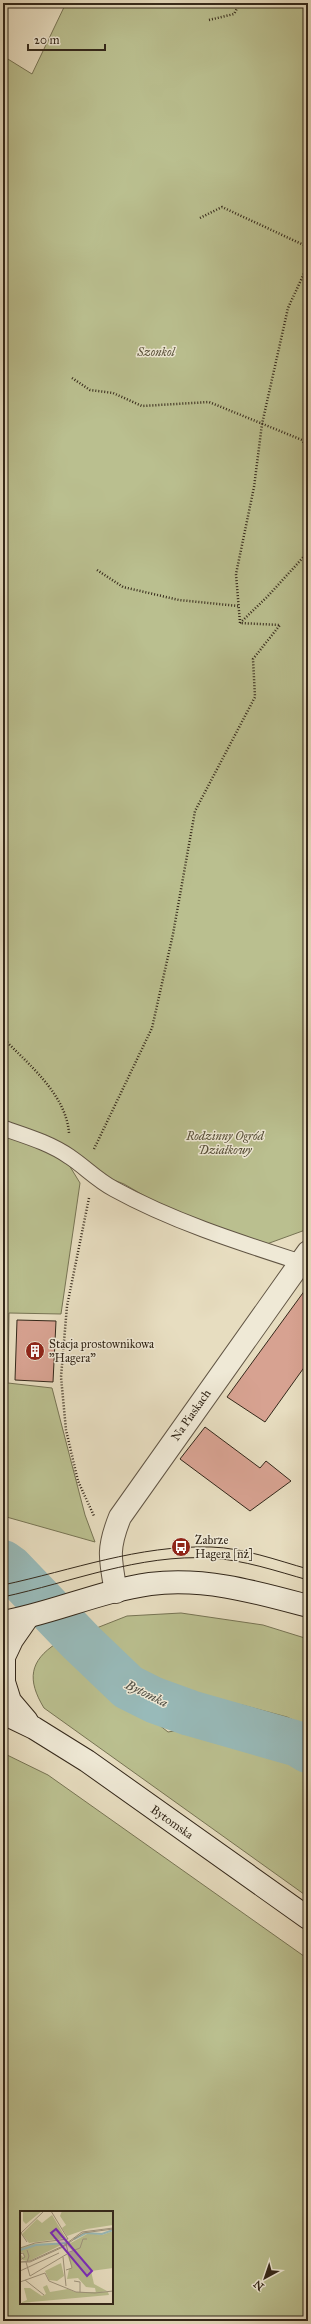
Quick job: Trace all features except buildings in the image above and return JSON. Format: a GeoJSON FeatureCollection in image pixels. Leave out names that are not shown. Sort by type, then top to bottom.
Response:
{"type":"FeatureCollection","features":[{"type":"Feature","properties":{"kind":"street","name":"Na Piaskach"},"geometry":{"type":"LineString","coordinates":[[106,1594],[111,1538],[120,1517],[304,1257]]}},
{"type":"Feature","properties":{"kind":"street"},"geometry":{"type":"LineString","coordinates":[[4,1622],[28,1617],[106,1594],[150,1584],[186,1582],[227,1586],[308,1606]]}},
{"type":"Feature","properties":{"kind":"street","name":"Bytomska"},"geometry":{"type":"LineString","coordinates":[[28,1617],[12,1640],[4,1657],[4,1682],[10,1701],[34,1728]]}},
{"type":"Feature","properties":{"kind":"street","name":"Bytomska"},"geometry":{"type":"LineString","coordinates":[[3,1713],[34,1728],[87,1761],[308,1918]]}},
{"type":"Feature","properties":{"kind":"lane"},"geometry":{"type":"LineString","coordinates":[[3,1128],[50,1145],[71,1157],[89,1173],[114,1189],[158,1210],[304,1257]]}},
{"type":"Feature","properties":{"kind":"path"},"geometry":{"type":"LineString","coordinates":[[209,20],[234,14],[240,3]]}},
{"type":"Feature","properties":{"kind":"path"},"geometry":{"type":"LineString","coordinates":[[200,218],[222,208],[308,247]]}},
{"type":"Feature","properties":{"kind":"path"},"geometry":{"type":"LineString","coordinates":[[240,623],[236,574],[254,487],[262,424],[288,308],[308,265]]}},
{"type":"Feature","properties":{"kind":"path"},"geometry":{"type":"LineString","coordinates":[[72,378],[90,390],[113,393],[142,406],[209,402],[302,440],[308,449]]}},
{"type":"Feature","properties":{"kind":"path"},"geometry":{"type":"LineString","coordinates":[[240,623],[268,596],[308,552]]}},
{"type":"Feature","properties":{"kind":"path"},"geometry":{"type":"LineString","coordinates":[[97,570],[124,587],[179,600],[238,606]]}},
{"type":"Feature","properties":{"kind":"path"},"geometry":{"type":"LineString","coordinates":[[111,1538],[94,1516],[78,1481],[66,1430],[61,1377],[68,1306],[89,1173],[122,1094],[152,1028],[173,934],[195,812],[255,697],[253,659],[280,625],[240,623]]}},
{"type":"Feature","properties":{"kind":"path"},"geometry":{"type":"LineString","coordinates":[[3,1038],[46,1082],[68,1120],[71,1157]]}},
{"type":"Feature","properties":{"kind":"green space","name":"Szonkol"},"geometry":{"type":"Polygon","coordinates":[[[66,3],[308,3],[308,1229],[264,1245],[176,1214],[124,1184],[101,1175],[3,1124],[3,56],[32,74],[66,3]]]}},
{"type":"Feature","properties":{"kind":"green space"},"geometry":{"type":"Polygon","coordinates":[[[3,1134],[50,1153],[69,1165],[80,1183],[61,1314],[9,1313],[8,1383],[52,1388],[85,1515],[95,1542],[3,1516],[3,1134]]]}},
{"type":"Feature","properties":{"kind":"green space"},"geometry":{"type":"Polygon","coordinates":[[[181,1613],[263,1625],[308,1639],[308,1727],[287,1717],[242,1705],[160,1692],[94,1629],[127,1616],[181,1613]]]}},
{"type":"Feature","properties":{"kind":"green space"},"geometry":{"type":"Polygon","coordinates":[[[57,1643],[168,1732],[209,1725],[270,1742],[308,1763],[308,1897],[44,1708],[35,1689],[33,1680],[34,1672],[36,1664],[41,1657],[57,1643]]]}},
{"type":"Feature","properties":{"kind":"green space"},"geometry":{"type":"Polygon","coordinates":[[[3,1753],[48,1775],[308,1959],[308,2321],[3,2321],[3,1753]]]}},
{"type":"Feature","properties":{"kind":"waterway","name":"Bytomka"},"geometry":{"type":"LineString","coordinates":[[3,1563],[10,1568],[81,1642],[128,1687],[154,1700],[190,1713],[298,1744],[308,1750]]}},
{"type":"Feature","properties":{"kind":"tram line"},"geometry":{"type":"LineString","coordinates":[[3,1585],[132,1554],[184,1547],[211,1547],[236,1550],[260,1555],[308,1569]]}},
{"type":"Feature","properties":{"kind":"tram line"},"geometry":{"type":"LineString","coordinates":[[3,1597],[106,1570],[158,1560],[184,1558],[211,1558],[236,1561],[260,1566],[308,1580]]}},
{"type":"Feature","properties":{"kind":"place","name":"Stacja prostownikowa \"Hagera\""},"geometry":{"type":"Point","coordinates":[35,1351]}},
{"type":"Feature","properties":{"kind":"place","name":"Zabrze Hagera [nż]"},"geometry":{"type":"Point","coordinates":[181,1547]}},
{"type":"Feature","properties":{"kind":"park label","name":"Rodzinny Ogród Działkowy"},"geometry":{"type":"Point","coordinates":[225,1143]}}]}
